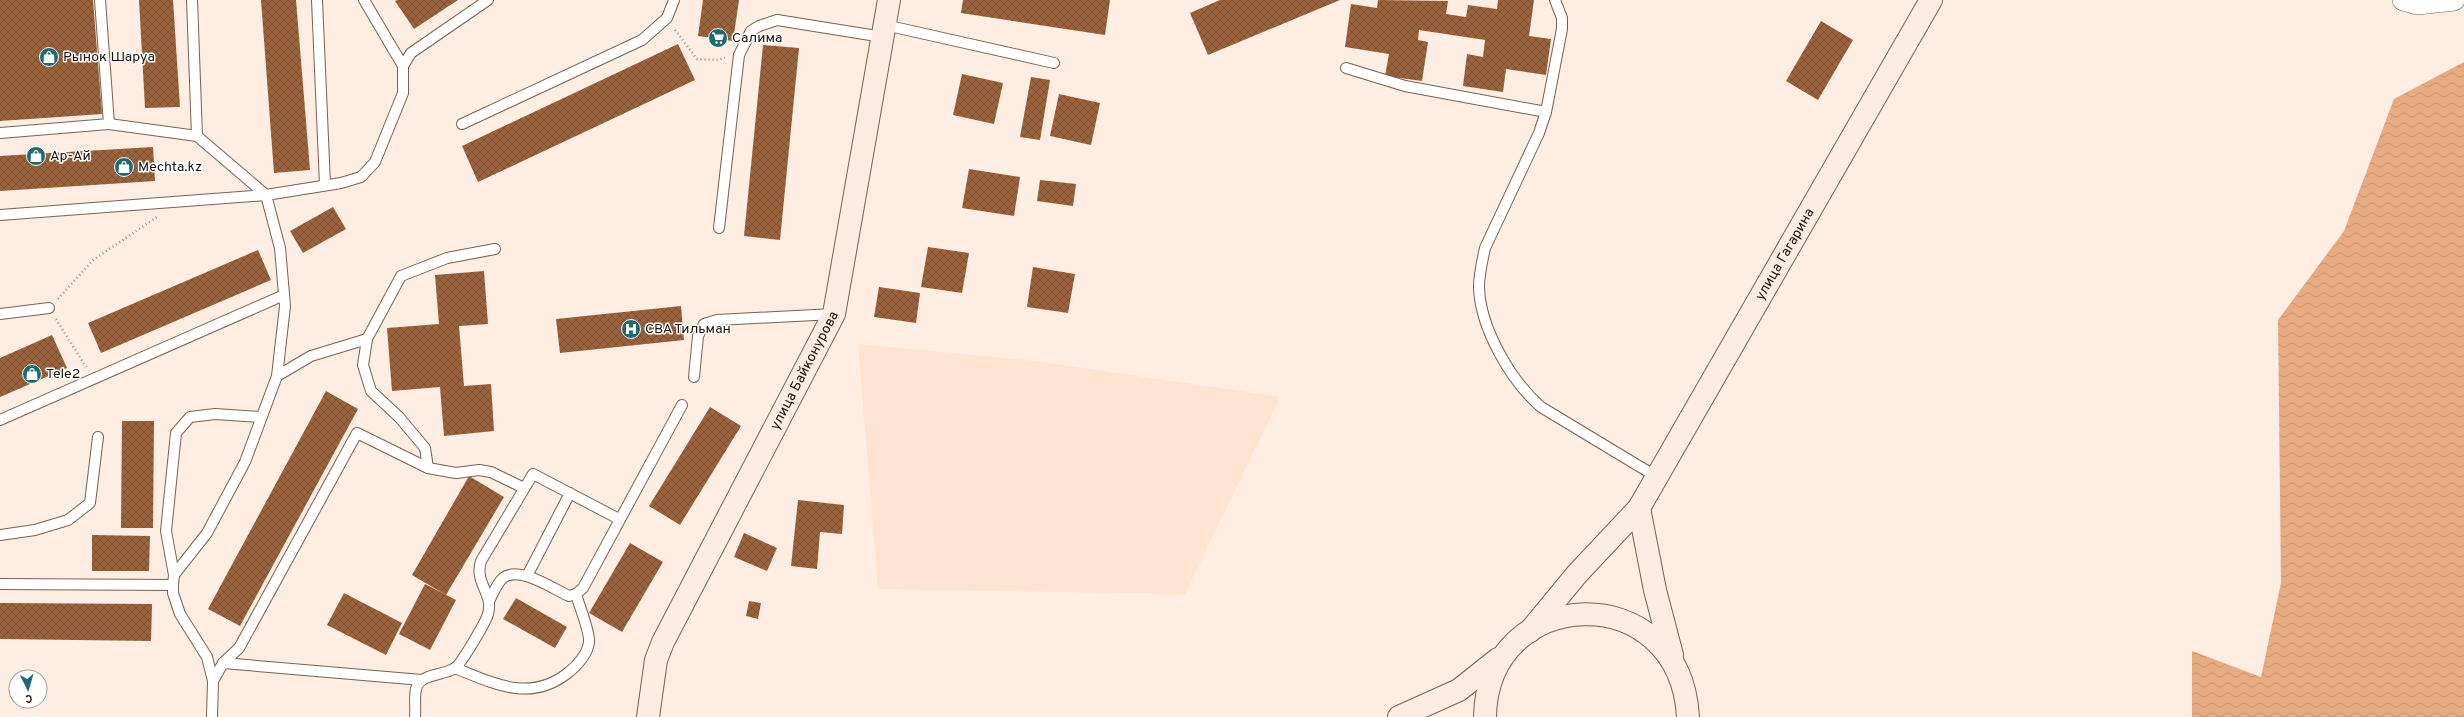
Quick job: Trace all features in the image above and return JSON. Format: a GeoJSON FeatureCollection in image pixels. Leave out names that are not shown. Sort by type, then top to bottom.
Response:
{"type":"FeatureCollection","features":[{"type":"Feature","properties":{"kind":"main road","name":"улица Байконурова"},"geometry":{"type":"LineString","coordinates":[[648,717],[656,660],[663,642],[834,314],[889,0]]}},
{"type":"Feature","properties":{"kind":"main road","name":"улица Гагарина"},"geometry":{"type":"LineString","coordinates":[[1530,631],[1577,574],[1639,508],[1931,0]]}},
{"type":"Feature","properties":{"kind":"main road"},"geometry":{"type":"LineString","coordinates":[[1639,508],[1655,590],[1687,699],[1688,717]]}},
{"type":"Feature","properties":{"kind":"main road"},"geometry":{"type":"LineString","coordinates":[[1400,717],[1459,690],[1480,676],[1530,631],[1559,618],[1578,614],[1603,615],[1624,620],[1646,632],[1660,645],[1679,672],[1704,717]]}},
{"type":"Feature","properties":{"kind":"main road"},"geometry":{"type":"LineString","coordinates":[[1485,717],[1488,691],[1496,668],[1512,646]]}},
{"type":"Feature","properties":{"kind":"street"},"geometry":{"type":"LineString","coordinates":[[2403,0],[2417,4],[2454,0]]}},
{"type":"Feature","properties":{"kind":"lane"},"geometry":{"type":"LineString","coordinates":[[100,0],[109,124]]}},
{"type":"Feature","properties":{"kind":"lane"},"geometry":{"type":"LineString","coordinates":[[192,0],[197,136]]}},
{"type":"Feature","properties":{"kind":"lane"},"geometry":{"type":"LineString","coordinates":[[317,0],[325,185]]}},
{"type":"Feature","properties":{"kind":"lane"},"geometry":{"type":"LineString","coordinates":[[0,215],[266,195],[361,177],[375,162],[403,93],[403,66],[364,0]]}},
{"type":"Feature","properties":{"kind":"lane"},"geometry":{"type":"LineString","coordinates":[[403,66],[411,53],[488,0]]}},
{"type":"Feature","properties":{"kind":"lane"},"geometry":{"type":"LineString","coordinates":[[462,124],[642,40],[667,18],[674,0]]}},
{"type":"Feature","properties":{"kind":"lane"},"geometry":{"type":"LineString","coordinates":[[1555,0],[1562,18],[1562,30],[1546,112],[1539,133],[1485,248],[1480,269],[1479,289],[1487,324],[1505,363],[1528,395],[1541,407],[1657,477]]}},
{"type":"Feature","properties":{"kind":"lane"},"geometry":{"type":"LineString","coordinates":[[719,228],[739,55],[750,31],[759,26],[777,20],[884,31],[1054,63]]}},
{"type":"Feature","properties":{"kind":"lane"},"geometry":{"type":"LineString","coordinates":[[1346,68],[1405,86],[1546,112]]}},
{"type":"Feature","properties":{"kind":"lane"},"geometry":{"type":"LineString","coordinates":[[0,133],[109,124],[197,136],[266,195],[280,248],[285,306],[277,376],[245,462],[207,533],[174,575]]}},
{"type":"Feature","properties":{"kind":"lane"},"geometry":{"type":"LineString","coordinates":[[428,468],[425,448],[399,417],[371,392],[362,365],[367,339],[401,276],[447,258],[495,249]]}},
{"type":"Feature","properties":{"kind":"lane"},"geometry":{"type":"LineString","coordinates":[[0,420],[284,295]]}},
{"type":"Feature","properties":{"kind":"lane"},"geometry":{"type":"LineString","coordinates":[[0,314],[49,308]]}},
{"type":"Feature","properties":{"kind":"lane"},"geometry":{"type":"LineString","coordinates":[[694,377],[698,336],[704,324],[717,320],[834,314]]}},
{"type":"Feature","properties":{"kind":"lane"},"geometry":{"type":"LineString","coordinates":[[277,376],[311,356],[367,339]]}},
{"type":"Feature","properties":{"kind":"lane"},"geometry":{"type":"LineString","coordinates":[[223,663],[422,680],[455,668],[462,660],[488,614],[489,601],[502,579],[508,574],[527,576],[569,596],[576,594],[583,588],[682,405]]}},
{"type":"Feature","properties":{"kind":"lane"},"geometry":{"type":"LineString","coordinates":[[212,717],[213,681],[207,658],[180,614],[173,593],[174,575],[166,531],[176,433],[190,417],[214,414],[261,418]]}},
{"type":"Feature","properties":{"kind":"lane"},"geometry":{"type":"LineString","coordinates":[[213,681],[223,663],[239,648],[357,433],[428,468],[456,473],[479,470],[491,472],[524,488]]}},
{"type":"Feature","properties":{"kind":"lane"},"geometry":{"type":"LineString","coordinates":[[0,535],[35,530],[68,520],[90,503],[98,437]]}},
{"type":"Feature","properties":{"kind":"lane"},"geometry":{"type":"LineString","coordinates":[[489,601],[478,576],[481,561],[533,474],[619,519]]}},
{"type":"Feature","properties":{"kind":"lane"},"geometry":{"type":"LineString","coordinates":[[527,576],[570,493]]}},
{"type":"Feature","properties":{"kind":"lane"},"geometry":{"type":"LineString","coordinates":[[0,584],[173,585]]}},
{"type":"Feature","properties":{"kind":"lane"},"geometry":{"type":"LineString","coordinates":[[455,668],[498,685],[529,690],[557,682],[574,669],[584,655],[589,641],[576,594]]}},
{"type":"Feature","properties":{"kind":"lane"},"geometry":{"type":"LineString","coordinates":[[415,717],[416,689],[422,680]]}},
{"type":"Feature","properties":{"kind":"path"},"geometry":{"type":"LineString","coordinates":[[667,18],[697,59],[716,60],[739,55]]}},
{"type":"Feature","properties":{"kind":"path"},"geometry":{"type":"LineString","coordinates":[[93,379],[49,308],[93,260],[178,202]]}},
{"type":"Feature","properties":{"kind":"shaded area"},"geometry":{"type":"Polygon","coordinates":[[[858,344],[1035,361],[1280,397],[1185,594],[878,589],[858,344]]]}},
{"type":"Feature","properties":{"kind":"water"},"geometry":{"type":"Polygon","coordinates":[[[2464,62],[2464,717],[2192,717],[2192,651],[2261,677],[2281,583],[2278,320],[2344,231],[2394,99],[2464,62]]]}},
{"type":"Feature","properties":{"kind":"building","name":"Рынок Шаруа"},"geometry":{"type":"Polygon","coordinates":[[[0,0],[93,0],[102,114],[0,121],[0,0]]]}},
{"type":"Feature","properties":{"kind":"building"},"geometry":{"type":"Polygon","coordinates":[[[139,0],[173,0],[180,107],[145,108],[139,0]]]}},
{"type":"Feature","properties":{"kind":"building"},"geometry":{"type":"Polygon","coordinates":[[[261,0],[296,0],[310,170],[274,173],[261,0]]]}},
{"type":"Feature","properties":{"kind":"building"},"geometry":{"type":"Polygon","coordinates":[[[458,0],[414,29],[395,1],[458,0]]]}},
{"type":"Feature","properties":{"kind":"building"},"geometry":{"type":"Polygon","coordinates":[[[703,0],[739,0],[733,41],[698,36],[703,0]]]}},
{"type":"Feature","properties":{"kind":"building"},"geometry":{"type":"Polygon","coordinates":[[[963,0],[1110,0],[1105,35],[961,13],[963,0]]]}},
{"type":"Feature","properties":{"kind":"building"},"geometry":{"type":"Polygon","coordinates":[[[1220,0],[1340,0],[1208,55],[1190,13],[1220,0]]]}},
{"type":"Feature","properties":{"kind":"building"},"geometry":{"type":"Polygon","coordinates":[[[1378,0],[1448,1],[1446,14],[1466,17],[1468,5],[1497,9],[1498,0],[1534,0],[1529,36],[1551,39],[1546,75],[1506,69],[1503,92],[1463,86],[1467,54],[1483,57],[1485,40],[1419,30],[1418,40],[1428,42],[1422,81],[1385,76],[1389,54],[1345,47],[1351,4],[1377,8],[1378,0]]]}},
{"type":"Feature","properties":{"kind":"building"},"geometry":{"type":"Polygon","coordinates":[[[1821,21],[1853,40],[1818,100],[1786,81],[1821,21]]]}},
{"type":"Feature","properties":{"kind":"building"},"geometry":{"type":"Polygon","coordinates":[[[678,44],[695,80],[478,182],[462,146],[678,44]]]}},
{"type":"Feature","properties":{"kind":"building"},"geometry":{"type":"Polygon","coordinates":[[[763,45],[799,48],[780,240],[744,236],[763,45]]]}},
{"type":"Feature","properties":{"kind":"building"},"geometry":{"type":"Polygon","coordinates":[[[962,74],[1003,83],[994,124],[953,115],[962,74]]]}},
{"type":"Feature","properties":{"kind":"building"},"geometry":{"type":"Polygon","coordinates":[[[1031,77],[1050,80],[1040,140],[1020,137],[1031,77]]]}},
{"type":"Feature","properties":{"kind":"building"},"geometry":{"type":"Polygon","coordinates":[[[1059,94],[1100,103],[1091,145],[1050,136],[1059,94]]]}},
{"type":"Feature","properties":{"kind":"building"},"geometry":{"type":"Polygon","coordinates":[[[153,147],[155,181],[0,191],[0,156],[153,147]]]}},
{"type":"Feature","properties":{"kind":"building"},"geometry":{"type":"Polygon","coordinates":[[[969,169],[1020,177],[1014,216],[962,208],[969,169]]]}},
{"type":"Feature","properties":{"kind":"building"},"geometry":{"type":"Polygon","coordinates":[[[1040,180],[1076,184],[1073,206],[1037,201],[1040,180]]]}},
{"type":"Feature","properties":{"kind":"building"},"geometry":{"type":"Polygon","coordinates":[[[333,207],[346,229],[303,253],[290,231],[333,207]]]}},
{"type":"Feature","properties":{"kind":"building"},"geometry":{"type":"Polygon","coordinates":[[[928,247],[969,253],[962,293],[921,287],[928,247]]]}},
{"type":"Feature","properties":{"kind":"building"},"geometry":{"type":"Polygon","coordinates":[[[258,250],[271,280],[101,353],[88,323],[258,250]]]}},
{"type":"Feature","properties":{"kind":"building"},"geometry":{"type":"Polygon","coordinates":[[[1033,267],[1075,274],[1068,313],[1027,307],[1033,267]]]}},
{"type":"Feature","properties":{"kind":"building"},"geometry":{"type":"Polygon","coordinates":[[[484,271],[488,324],[459,326],[464,386],[491,384],[494,431],[444,436],[440,387],[392,391],[387,328],[439,324],[435,275],[484,271]]]}},
{"type":"Feature","properties":{"kind":"building"},"geometry":{"type":"Polygon","coordinates":[[[879,287],[920,293],[916,323],[874,317],[879,287]]]}},
{"type":"Feature","properties":{"kind":"building"},"geometry":{"type":"Polygon","coordinates":[[[681,306],[684,340],[560,353],[556,319],[681,306]]]}},
{"type":"Feature","properties":{"kind":"building"},"geometry":{"type":"Polygon","coordinates":[[[52,335],[67,368],[0,397],[0,358],[52,335]]]}},
{"type":"Feature","properties":{"kind":"building"},"geometry":{"type":"Polygon","coordinates":[[[326,391],[358,409],[240,626],[208,609],[326,391]]]}},
{"type":"Feature","properties":{"kind":"building"},"geometry":{"type":"Polygon","coordinates":[[[710,407],[741,426],[680,525],[649,506],[710,407]]]}},
{"type":"Feature","properties":{"kind":"building"},"geometry":{"type":"Polygon","coordinates":[[[122,421],[154,421],[153,528],[121,528],[122,421]]]}},
{"type":"Feature","properties":{"kind":"building"},"geometry":{"type":"Polygon","coordinates":[[[469,476],[504,497],[446,595],[412,575],[469,476]]]}},
{"type":"Feature","properties":{"kind":"building"},"geometry":{"type":"Polygon","coordinates":[[[798,500],[844,505],[842,534],[820,532],[817,569],[791,566],[798,500]]]}},
{"type":"Feature","properties":{"kind":"building"},"geometry":{"type":"Polygon","coordinates":[[[744,533],[777,548],[767,571],[734,557],[744,533]]]}},
{"type":"Feature","properties":{"kind":"building"},"geometry":{"type":"Polygon","coordinates":[[[92,535],[150,536],[149,571],[92,571],[92,535]]]}},
{"type":"Feature","properties":{"kind":"building"},"geometry":{"type":"Polygon","coordinates":[[[630,543],[663,562],[622,632],[589,613],[630,543]]]}},
{"type":"Feature","properties":{"kind":"building"},"geometry":{"type":"Polygon","coordinates":[[[425,584],[456,600],[430,650],[399,634],[425,584]]]}},
{"type":"Feature","properties":{"kind":"building"},"geometry":{"type":"Polygon","coordinates":[[[344,593],[402,623],[386,655],[327,625],[344,593]]]}},
{"type":"Feature","properties":{"kind":"building"},"geometry":{"type":"Polygon","coordinates":[[[516,598],[567,627],[555,648],[503,619],[516,598]]]}},
{"type":"Feature","properties":{"kind":"building"},"geometry":{"type":"Polygon","coordinates":[[[749,601],[761,603],[758,619],[746,616],[749,601]]]}},
{"type":"Feature","properties":{"kind":"building"},"geometry":{"type":"Polygon","coordinates":[[[0,603],[152,604],[151,641],[0,639],[0,603]]]}},
{"type":"Feature","properties":{"kind":"place","name":"Салима"},"geometry":{"type":"Point","coordinates":[718,38]}},
{"type":"Feature","properties":{"kind":"place","name":"Рынок Шаруа"},"geometry":{"type":"Point","coordinates":[49,57]}},
{"type":"Feature","properties":{"kind":"place","name":"Ар-Ай"},"geometry":{"type":"Point","coordinates":[36,156]}},
{"type":"Feature","properties":{"kind":"place","name":"Mechta.kz"},"geometry":{"type":"Point","coordinates":[124,167]}},
{"type":"Feature","properties":{"kind":"place","name":"СВА Тильман"},"geometry":{"type":"Point","coordinates":[631,329]}},
{"type":"Feature","properties":{"kind":"place","name":"Tele2"},"geometry":{"type":"Point","coordinates":[32,374]}}]}
